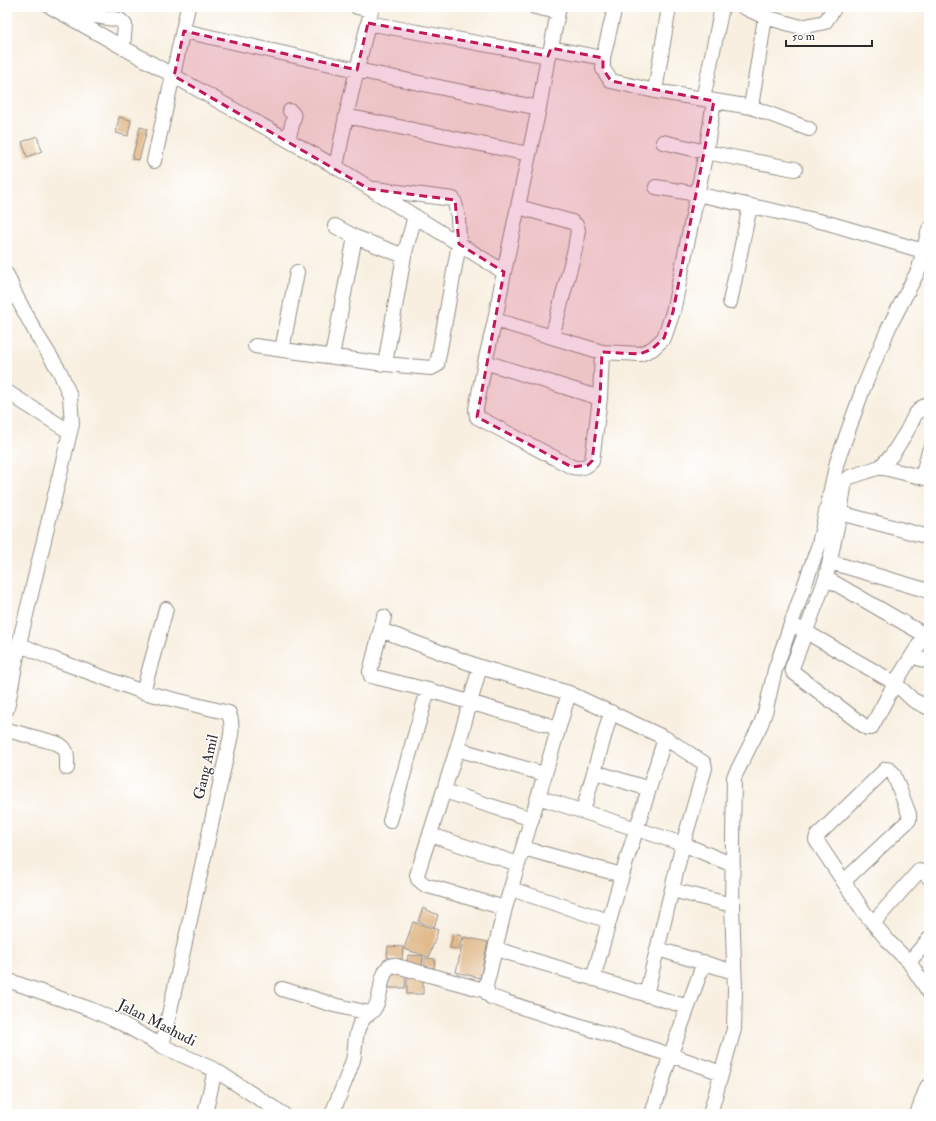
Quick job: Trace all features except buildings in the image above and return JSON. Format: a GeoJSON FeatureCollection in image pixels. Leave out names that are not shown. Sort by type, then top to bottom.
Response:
{"type":"FeatureCollection","features":[{"type":"Feature","properties":{"kind":"street"},"geometry":{"type":"LineString","coordinates":[[154,161],[184,31],[188,7]]}},
{"type":"Feature","properties":{"kind":"street"},"geometry":{"type":"LineString","coordinates":[[535,7],[558,9],[519,207],[485,362],[476,409],[477,417],[572,468],[584,467],[588,465],[592,461],[600,398],[602,352]]}},
{"type":"Feature","properties":{"kind":"street"},"geometry":{"type":"LineString","coordinates":[[615,7],[603,58],[603,69],[611,81],[655,91],[752,107],[809,129]]}},
{"type":"Feature","properties":{"kind":"street"},"geometry":{"type":"LineString","coordinates":[[655,91],[668,7]]}},
{"type":"Feature","properties":{"kind":"street"},"geometry":{"type":"LineString","coordinates":[[495,320],[602,352],[640,354],[652,349],[664,338],[673,312],[706,152],[709,100],[722,7]]}},
{"type":"Feature","properties":{"kind":"street"},"geometry":{"type":"LineString","coordinates":[[743,7],[765,17],[794,26],[806,26],[825,22],[835,7]]}},
{"type":"Feature","properties":{"kind":"street"},"geometry":{"type":"LineString","coordinates":[[53,8],[336,167],[504,272]]}},
{"type":"Feature","properties":{"kind":"street"},"geometry":{"type":"LineString","coordinates":[[53,8],[120,20],[125,25],[123,47]]}},
{"type":"Feature","properties":{"kind":"street"},"geometry":{"type":"LineString","coordinates":[[336,167],[357,70],[367,12],[549,52],[603,58]]}},
{"type":"Feature","properties":{"kind":"street"},"geometry":{"type":"LineString","coordinates":[[752,107],[765,17]]}},
{"type":"Feature","properties":{"kind":"street"},"geometry":{"type":"LineString","coordinates":[[184,31],[357,70],[539,108]]}},
{"type":"Feature","properties":{"kind":"street"},"geometry":{"type":"LineString","coordinates":[[288,140],[294,117],[290,112]]}},
{"type":"Feature","properties":{"kind":"street"},"geometry":{"type":"LineString","coordinates":[[346,116],[529,154]]}},
{"type":"Feature","properties":{"kind":"street"},"geometry":{"type":"LineString","coordinates":[[663,142],[795,169]]}},
{"type":"Feature","properties":{"kind":"street"},"geometry":{"type":"LineString","coordinates":[[656,187],[697,194],[828,223],[923,251]]}},
{"type":"Feature","properties":{"kind":"street"},"geometry":{"type":"LineString","coordinates":[[255,346],[385,364],[431,368],[437,365],[459,244],[458,217],[455,203],[453,199],[369,188]]}},
{"type":"Feature","properties":{"kind":"street"},"geometry":{"type":"LineString","coordinates":[[730,302],[750,206]]}},
{"type":"Feature","properties":{"kind":"street"},"geometry":{"type":"LineString","coordinates":[[519,207],[572,222],[576,225],[578,230],[575,249],[552,337]]}},
{"type":"Feature","properties":{"kind":"street"},"geometry":{"type":"LineString","coordinates":[[385,364],[404,256],[415,216]]}},
{"type":"Feature","properties":{"kind":"street"},"geometry":{"type":"LineString","coordinates":[[335,226],[355,238],[404,256]]}},
{"type":"Feature","properties":{"kind":"street"},"geometry":{"type":"LineString","coordinates":[[713,1113],[721,1074],[734,1029],[732,905],[734,777],[761,724],[766,709],[775,670],[819,544],[837,462],[863,389],[888,327],[919,269],[929,229]]}},
{"type":"Feature","properties":{"kind":"street"},"geometry":{"type":"LineString","coordinates":[[332,356],[355,238]]}},
{"type":"Feature","properties":{"kind":"street"},"geometry":{"type":"LineString","coordinates":[[282,350],[297,272]]}},
{"type":"Feature","properties":{"kind":"street"},"geometry":{"type":"LineString","coordinates":[[7,275],[16,296],[37,335],[60,372],[70,396],[72,424],[10,671],[7,709]]}},
{"type":"Feature","properties":{"kind":"street"},"geometry":{"type":"LineString","coordinates":[[485,362],[600,398]]}},
{"type":"Feature","properties":{"kind":"street"},"geometry":{"type":"LineString","coordinates":[[7,392],[70,432]]}},
{"type":"Feature","properties":{"kind":"street"},"geometry":{"type":"LineString","coordinates":[[826,578],[927,632],[895,683],[871,728],[868,728],[793,672],[792,668],[826,578],[840,513],[844,484],[847,479],[880,467],[892,455],[908,431],[915,415],[921,408],[929,404]]}},
{"type":"Feature","properties":{"kind":"street"},"geometry":{"type":"LineString","coordinates":[[880,467],[926,478],[929,452]]}},
{"type":"Feature","properties":{"kind":"street"},"geometry":{"type":"LineString","coordinates":[[840,513],[929,537]]}},
{"type":"Feature","properties":{"kind":"street"},"geometry":{"type":"LineString","coordinates":[[830,562],[929,591]]}},
{"type":"Feature","properties":{"kind":"street"},"geometry":{"type":"LineString","coordinates":[[143,692],[166,609]]}},
{"type":"Feature","properties":{"kind":"street"},"geometry":{"type":"LineString","coordinates":[[558,728],[428,690],[371,676],[370,672],[382,623],[480,667],[569,693],[665,738],[704,763],[705,766],[683,844],[646,995]]}},
{"type":"Feature","properties":{"kind":"street"},"geometry":{"type":"LineString","coordinates":[[791,625],[806,631],[895,683],[913,700],[929,708]]}},
{"type":"Feature","properties":{"kind":"street","name":"Gang Amil"},"geometry":{"type":"LineString","coordinates":[[18,644],[53,659],[143,692],[229,713],[232,726],[231,735],[162,1046]]}},
{"type":"Feature","properties":{"kind":"street"},"geometry":{"type":"LineString","coordinates":[[912,656],[929,662]]}},
{"type":"Feature","properties":{"kind":"street"},"geometry":{"type":"LineString","coordinates":[[480,667],[457,749],[417,875],[420,882],[425,884],[505,908]]}},
{"type":"Feature","properties":{"kind":"street"},"geometry":{"type":"LineString","coordinates":[[390,821],[428,690]]}},
{"type":"Feature","properties":{"kind":"street"},"geometry":{"type":"LineString","coordinates":[[569,693],[505,908],[486,986],[488,994],[491,997],[580,1027],[671,1054],[721,1074]]}},
{"type":"Feature","properties":{"kind":"street"},"geometry":{"type":"LineString","coordinates":[[582,811],[595,772],[611,712]]}},
{"type":"Feature","properties":{"kind":"street"},"geometry":{"type":"LineString","coordinates":[[7,730],[64,747],[67,755],[67,768]]}},
{"type":"Feature","properties":{"kind":"street"},"geometry":{"type":"LineString","coordinates":[[594,979],[622,875],[665,738]]}},
{"type":"Feature","properties":{"kind":"street"},"geometry":{"type":"LineString","coordinates":[[457,749],[544,774]]}},
{"type":"Feature","properties":{"kind":"street"},"geometry":{"type":"LineString","coordinates":[[844,881],[909,820],[907,808],[894,775],[889,769],[886,769],[816,838],[851,893],[873,923],[909,962],[929,992]]}},
{"type":"Feature","properties":{"kind":"street"},"geometry":{"type":"LineString","coordinates":[[595,772],[649,789]]}},
{"type":"Feature","properties":{"kind":"street"},"geometry":{"type":"LineString","coordinates":[[444,791],[532,819]]}},
{"type":"Feature","properties":{"kind":"street"},"geometry":{"type":"LineString","coordinates":[[538,797],[683,844],[733,865]]}},
{"type":"Feature","properties":{"kind":"street"},"geometry":{"type":"LineString","coordinates":[[430,835],[518,864]]}},
{"type":"Feature","properties":{"kind":"street"},"geometry":{"type":"LineString","coordinates":[[523,848],[622,875]]}},
{"type":"Feature","properties":{"kind":"street"},"geometry":{"type":"LineString","coordinates":[[873,923],[919,871],[924,872],[929,878]]}},
{"type":"Feature","properties":{"kind":"street"},"geometry":{"type":"LineString","coordinates":[[511,888],[609,921]]}},
{"type":"Feature","properties":{"kind":"street"},"geometry":{"type":"LineString","coordinates":[[672,890],[732,905]]}},
{"type":"Feature","properties":{"kind":"street"},"geometry":{"type":"LineString","coordinates":[[909,962],[929,939]]}},
{"type":"Feature","properties":{"kind":"street"},"geometry":{"type":"LineString","coordinates":[[496,948],[688,1007]]}},
{"type":"Feature","properties":{"kind":"street"},"geometry":{"type":"LineString","coordinates":[[658,949],[734,972]]}},
{"type":"Feature","properties":{"kind":"street"},"geometry":{"type":"LineString","coordinates":[[652,1114],[671,1054],[704,962]]}},
{"type":"Feature","properties":{"kind":"street"},"geometry":{"type":"LineString","coordinates":[[332,1114],[353,1059],[359,1026],[363,1017],[374,1009],[382,979],[390,965],[487,990]]}},
{"type":"Feature","properties":{"kind":"street","name":"Jalan Mashudi"},"geometry":{"type":"LineString","coordinates":[[7,980],[90,1009],[121,1023],[162,1046],[215,1070],[265,1108],[283,1114]]}},
{"type":"Feature","properties":{"kind":"street"},"geometry":{"type":"LineString","coordinates":[[282,989],[334,1005],[370,1013]]}},
{"type":"Feature","properties":{"kind":"street"},"geometry":{"type":"LineString","coordinates":[[205,1114],[215,1070]]}},
{"type":"Feature","properties":{"kind":"street"},"geometry":{"type":"LineString","coordinates":[[917,1114],[923,1095],[929,1086]]}},
{"type":"Feature","properties":{"kind":"highlighted area"},"geometry":{"type":"Polygon","coordinates":[[[368,23],[548,56],[551,48],[603,58],[603,69],[611,81],[714,101],[673,312],[664,338],[652,349],[640,354],[602,352],[600,398],[592,461],[588,465],[572,467],[477,417],[504,272],[459,244],[455,200],[369,189],[174,76],[184,31],[357,70],[368,23]]]}}]}
